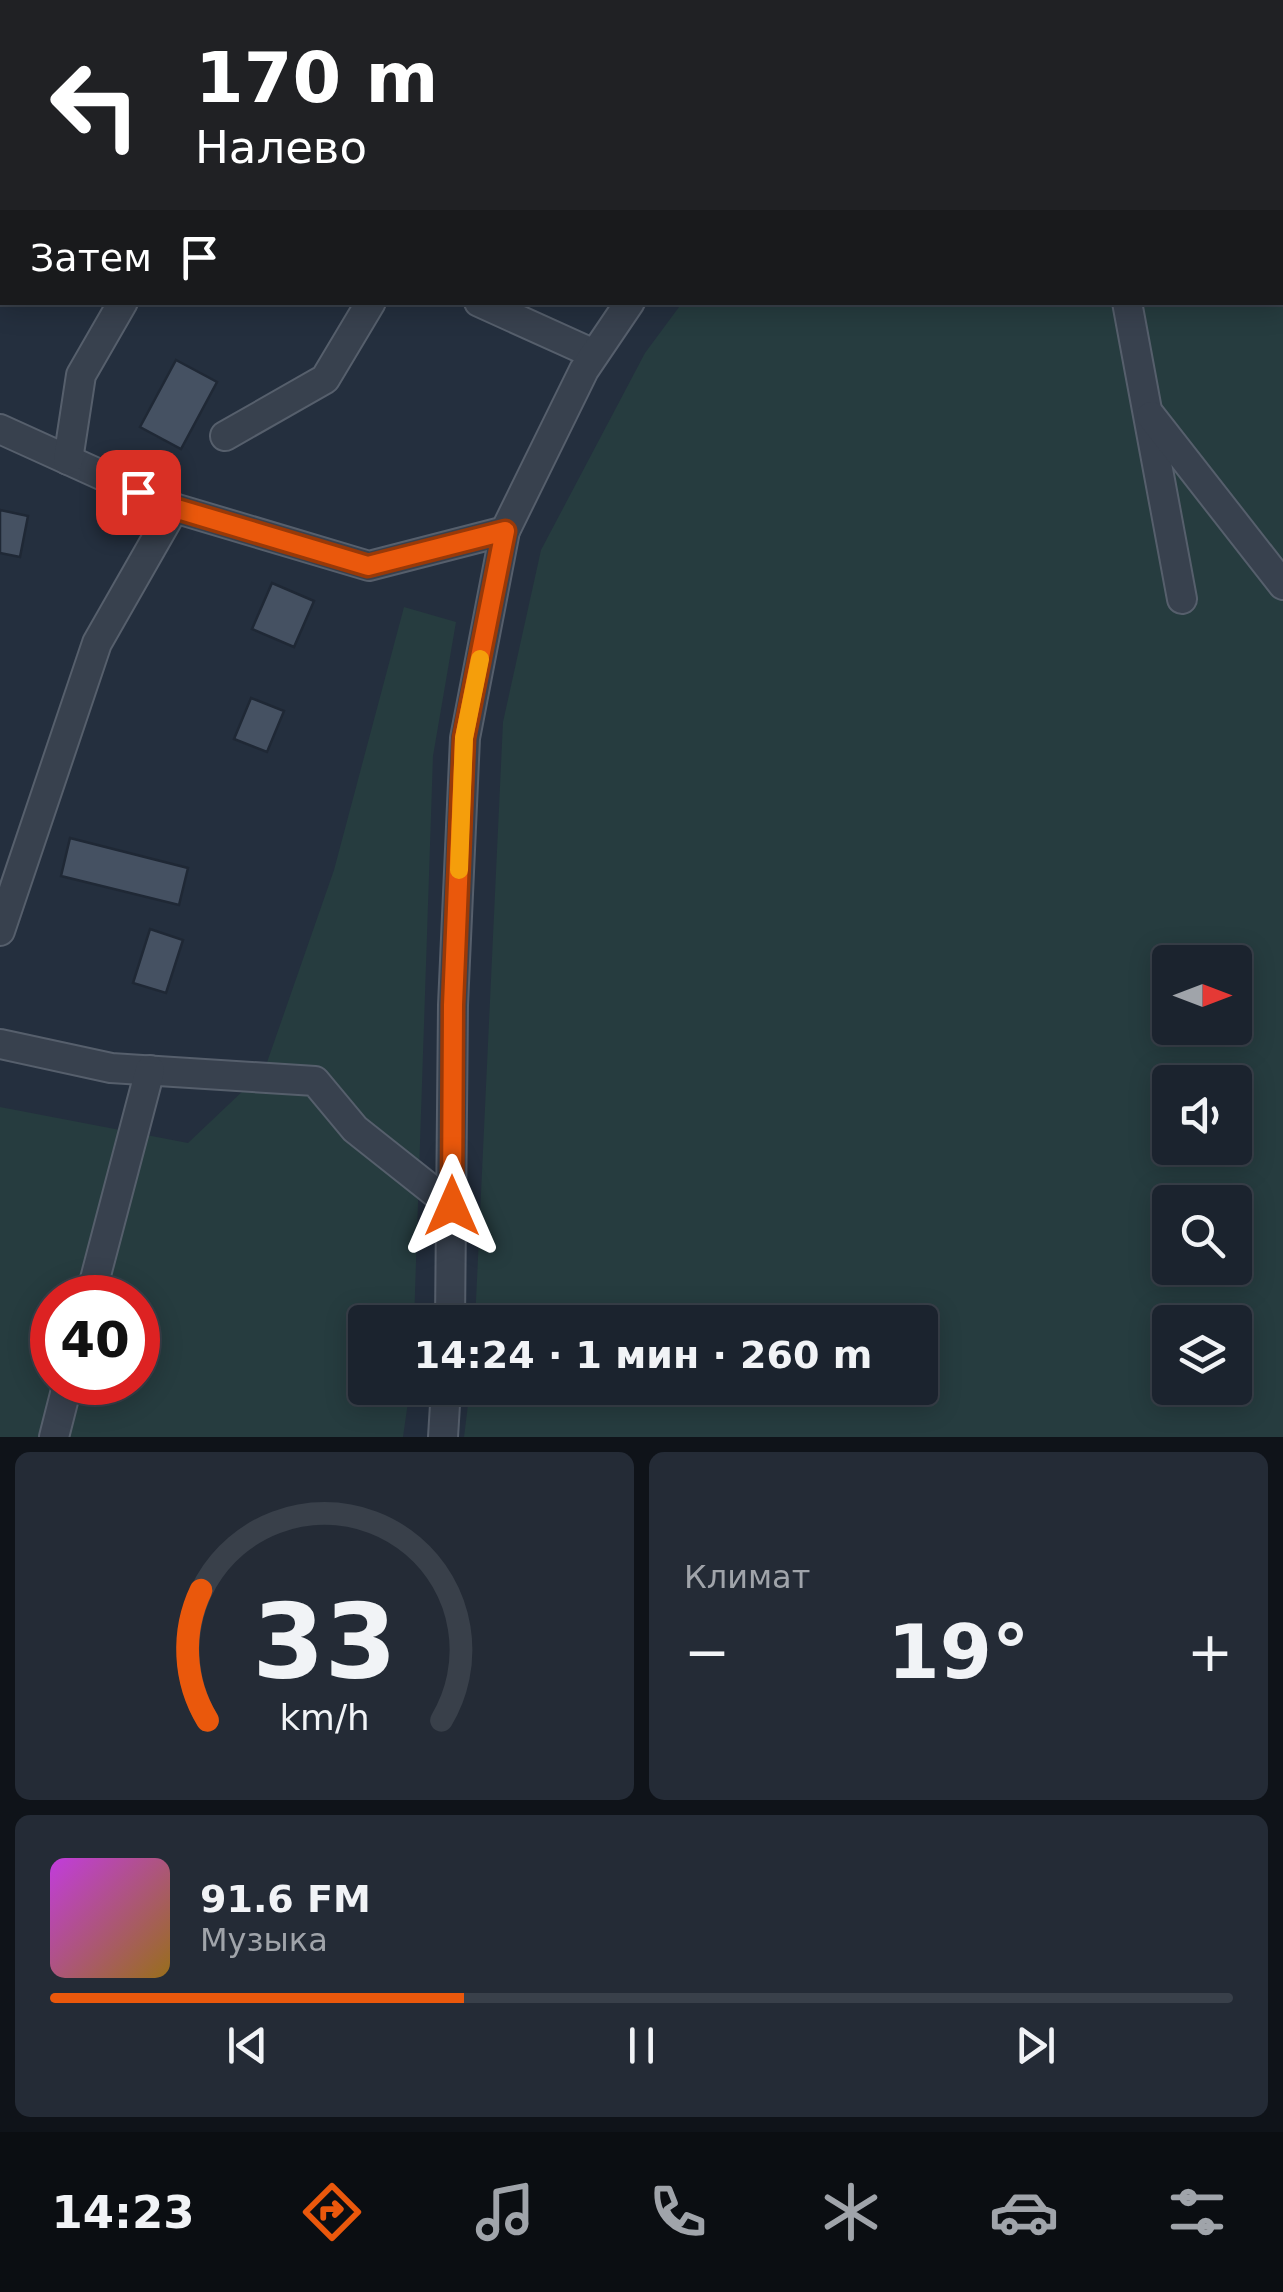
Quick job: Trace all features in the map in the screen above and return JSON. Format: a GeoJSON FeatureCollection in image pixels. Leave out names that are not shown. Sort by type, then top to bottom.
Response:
{"type":"FeatureCollection","features":[{"type":"Feature","properties":{"kind":"street"},"geometry":{"type":"LineString","coordinates":[[68,460],[81,375],[121,305]]}},
{"type":"Feature","properties":{"kind":"street"},"geometry":{"type":"LineString","coordinates":[[225,436],[325,379],[368,305]]}},
{"type":"Feature","properties":{"kind":"street"},"geometry":{"type":"LineString","coordinates":[[486,305],[594,354]]}},
{"type":"Feature","properties":{"kind":"street"},"geometry":{"type":"LineString","coordinates":[[450,1305],[453,1005],[464,738],[505,531],[594,354],[628,305]]}},
{"type":"Feature","properties":{"kind":"street"},"geometry":{"type":"LineString","coordinates":[[1129,305],[1182,599]]}},
{"type":"Feature","properties":{"kind":"street"},"geometry":{"type":"LineString","coordinates":[[1147,411],[1283,585]]}},
{"type":"Feature","properties":{"kind":"street"},"geometry":{"type":"LineString","coordinates":[[0,429],[174,508],[368,566],[505,531]]}},
{"type":"Feature","properties":{"kind":"street"},"geometry":{"type":"LineString","coordinates":[[0,931],[96,643],[174,508]]}},
{"type":"Feature","properties":{"kind":"street"},"geometry":{"type":"LineString","coordinates":[[0,1044],[111,1068],[315,1081],[355,1129],[452,1206]]}},
{"type":"Feature","properties":{"kind":"street"},"geometry":{"type":"LineString","coordinates":[[96,1275],[150,1070]]}},
{"type":"Feature","properties":{"kind":"street"},"geometry":{"type":"LineString","coordinates":[[54,1437],[62,1405]]}},
{"type":"Feature","properties":{"kind":"street"},"geometry":{"type":"LineString","coordinates":[[443,1437],[445,1405]]}},
{"type":"Feature","properties":{"kind":"green space"},"geometry":{"type":"Polygon","coordinates":[[[681,305],[1283,305],[1283,1437],[464,1437],[468,1405],[938,1405],[938,1305],[476,1305],[503,722],[541,550],[645,353],[681,305]]]}},
{"type":"Feature","properties":{"kind":"green space"},"geometry":{"type":"Polygon","coordinates":[[[404,607],[456,622],[433,756],[415,1305],[348,1305],[348,1405],[408,1405],[403,1437],[0,1437],[0,1107],[188,1143],[264,1071],[334,870],[404,607]]]}},
{"type":"Feature","properties":{"kind":"building"},"geometry":{"type":"Polygon","coordinates":[[[176,360],[217,382],[181,449],[140,427],[176,360]]]}},
{"type":"Feature","properties":{"kind":"building"},"geometry":{"type":"Polygon","coordinates":[[[0,510],[28,516],[20,557],[0,553],[0,510]]]}},
{"type":"Feature","properties":{"kind":"building"},"geometry":{"type":"Polygon","coordinates":[[[272,583],[314,601],[294,647],[252,629],[272,583]]]}},
{"type":"Feature","properties":{"kind":"building"},"geometry":{"type":"Polygon","coordinates":[[[251,698],[284,711],[267,752],[234,739],[251,698]]]}},
{"type":"Feature","properties":{"kind":"building"},"geometry":{"type":"Polygon","coordinates":[[[70,838],[188,868],[179,905],[61,876],[70,838]]]}},
{"type":"Feature","properties":{"kind":"building"},"geometry":{"type":"Polygon","coordinates":[[[150,929],[183,940],[166,993],[133,983],[150,929]]]}},
{"type":"Feature","properties":{"kind":"slow traffic"},"geometry":{"type":"LineString","coordinates":[[459,870],[464,738],[480,659]]}},
{"type":"Feature","properties":{"kind":"route"},"geometry":{"type":"LineString","coordinates":[[138,492],[174,508],[368,566],[505,531],[464,738],[453,1005],[452,1206]]}}]}
